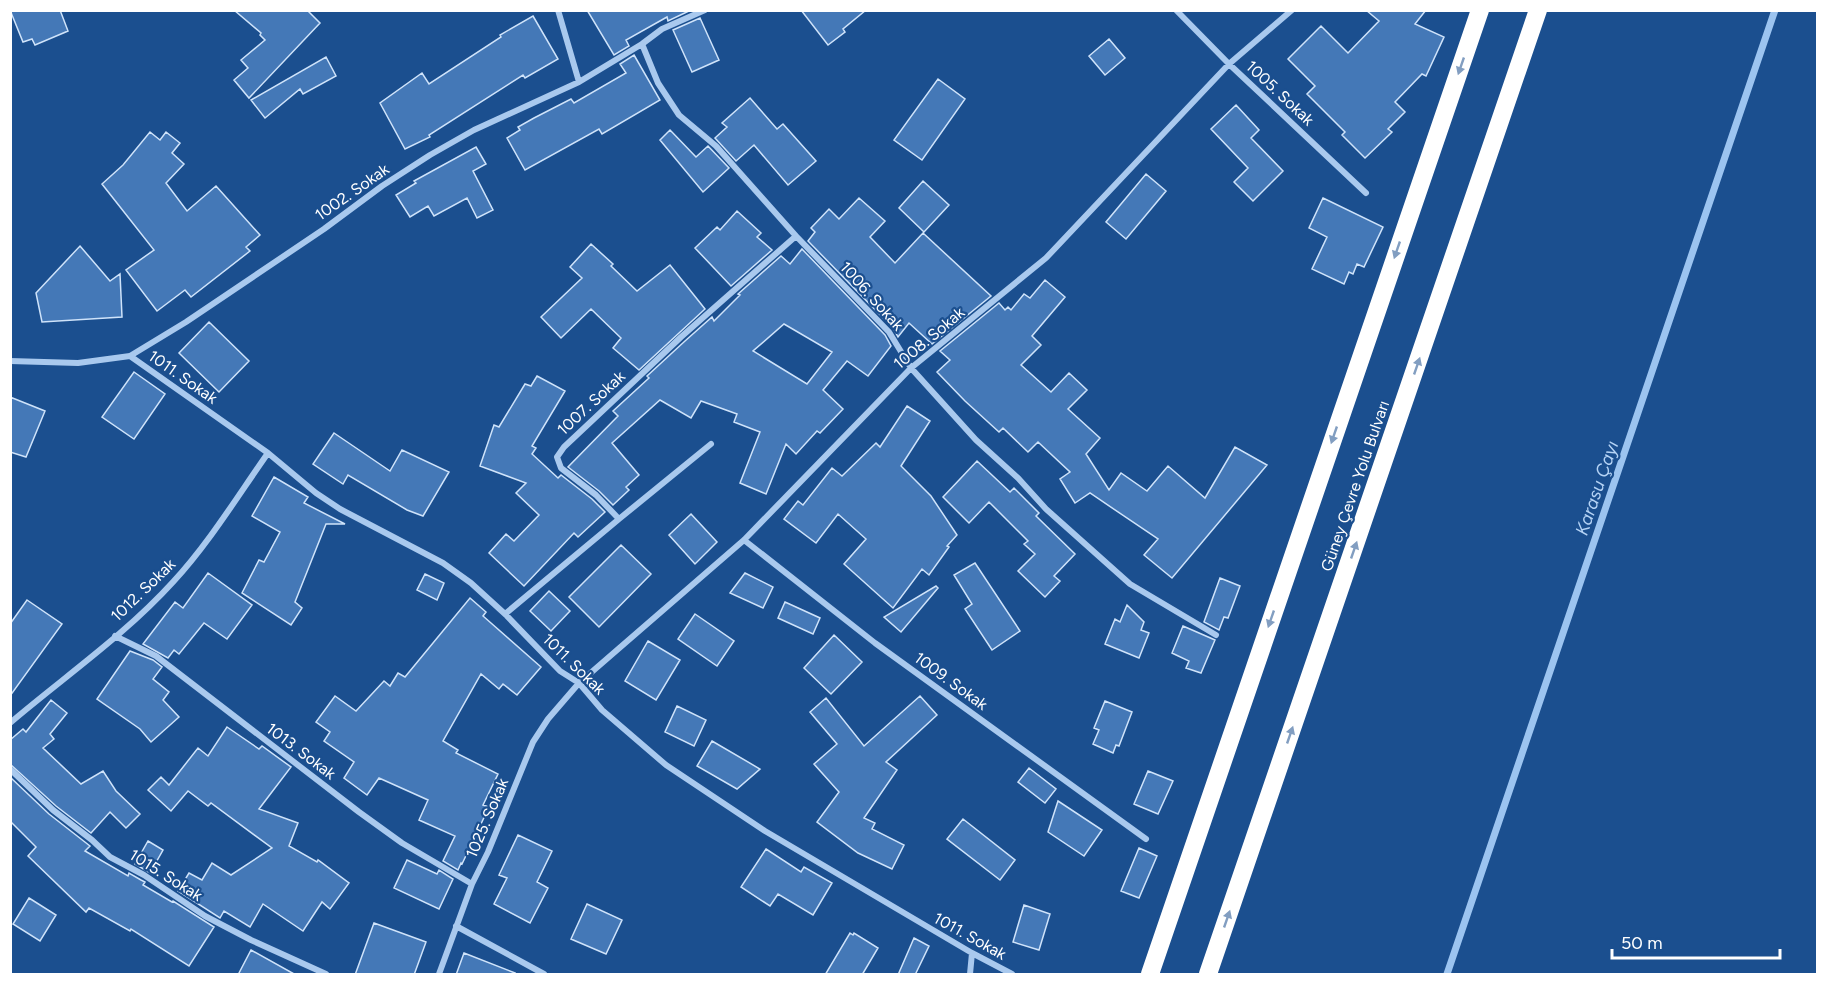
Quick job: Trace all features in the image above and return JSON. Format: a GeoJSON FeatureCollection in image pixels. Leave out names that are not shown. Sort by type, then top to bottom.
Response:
{"type":"FeatureCollection","features":[{"type":"Feature","properties":{"kind":"highway"},"geometry":{"type":"LineString","coordinates":[[1150,975],[1480,10]]}},
{"type":"Feature","properties":{"kind":"highway","name":"Güney Çevre Yolu Bulvarı"},"geometry":{"type":"LineString","coordinates":[[1208,975],[1538,10]]}},
{"type":"Feature","properties":{"kind":"street"},"geometry":{"type":"LineString","coordinates":[[558,10],[579,82]]}},
{"type":"Feature","properties":{"kind":"street","name":"1002. Sokak"},"geometry":{"type":"LineString","coordinates":[[10,361],[78,363],[130,356],[186,322],[430,155],[474,130],[579,82],[642,44],[662,29],[705,10]]}},
{"type":"Feature","properties":{"kind":"street","name":"1005. Sokak"},"geometry":{"type":"LineString","coordinates":[[1176,10],[1229,64],[1366,194]]}},
{"type":"Feature","properties":{"kind":"street","name":"1008. Sokak"},"geometry":{"type":"LineString","coordinates":[[579,683],[744,540],[911,368],[1046,258],[1229,64],[1292,10]]}},
{"type":"Feature","properties":{"kind":"street","name":"1006. Sokak"},"geometry":{"type":"LineString","coordinates":[[642,44],[658,83],[679,115],[716,146],[796,236],[889,332],[911,368],[976,440],[1018,478],[1046,509],[1130,584],[1216,635]]}},
{"type":"Feature","properties":{"kind":"street","name":"1007. Sokak"},"geometry":{"type":"LineString","coordinates":[[619,519],[596,495],[561,468],[557,457],[569,442],[681,337],[796,236]]}},
{"type":"Feature","properties":{"kind":"street","name":"1011. Sokak"},"geometry":{"type":"LineString","coordinates":[[130,356],[268,453],[316,493],[340,509],[443,563],[471,583],[505,614],[560,671],[579,683],[602,710],[666,765],[765,831],[1012,975]]}},
{"type":"Feature","properties":{"kind":"street"},"geometry":{"type":"LineString","coordinates":[[505,614],[711,444]]}},
{"type":"Feature","properties":{"kind":"street","name":"1012. Sokak"},"geometry":{"type":"LineString","coordinates":[[10,723],[155,601],[191,561],[268,453]]}},
{"type":"Feature","properties":{"kind":"street","name":"1009. Sokak"},"geometry":{"type":"LineString","coordinates":[[744,540],[875,643],[1146,839]]}},
{"type":"Feature","properties":{"kind":"street","name":"1013. Sokak"},"geometry":{"type":"LineString","coordinates":[[115,636],[156,656],[402,843],[472,884]]}},
{"type":"Feature","properties":{"kind":"street","name":"1025. Sokak"},"geometry":{"type":"LineString","coordinates":[[440,975],[472,884],[488,852],[533,742],[548,719],[579,683]]}},
{"type":"Feature","properties":{"kind":"street","name":"1015. Sokak"},"geometry":{"type":"LineString","coordinates":[[10,769],[53,810],[110,857],[144,875],[205,916],[250,940],[326,975]]}},
{"type":"Feature","properties":{"kind":"street"},"geometry":{"type":"LineString","coordinates":[[456,926],[544,975]]}},
{"type":"Feature","properties":{"kind":"street"},"geometry":{"type":"LineString","coordinates":[[970,975],[972,953]]}},
{"type":"Feature","properties":{"kind":"building"},"geometry":{"type":"Polygon","coordinates":[[[10,10],[60,10],[68,31],[35,45],[32,39],[23,42],[10,10]]]}},
{"type":"Feature","properties":{"kind":"building"},"geometry":{"type":"Polygon","coordinates":[[[234,10],[307,10],[320,23],[249,98],[234,80],[248,68],[241,60],[265,40],[260,35],[261,33],[234,10]]]}},
{"type":"Feature","properties":{"kind":"building"},"geometry":{"type":"Polygon","coordinates":[[[587,10],[691,10],[668,21],[667,17],[626,40],[629,46],[614,55],[587,10]]]}},
{"type":"Feature","properties":{"kind":"building"},"geometry":{"type":"Polygon","coordinates":[[[801,10],[866,10],[843,29],[845,32],[828,45],[801,10]]]}},
{"type":"Feature","properties":{"kind":"building"},"geometry":{"type":"Polygon","coordinates":[[[1366,10],[1426,10],[1415,24],[1444,37],[1426,76],[1422,74],[1395,102],[1405,112],[1388,129],[1392,132],[1365,158],[1342,135],[1345,132],[1307,94],[1315,86],[1288,59],[1321,26],[1348,53],[1379,21],[1366,10]]]}},
{"type":"Feature","properties":{"kind":"building"},"geometry":{"type":"Polygon","coordinates":[[[533,16],[558,59],[525,78],[523,75],[429,135],[430,137],[405,149],[380,103],[422,73],[429,84],[501,37],[500,35],[533,16]]]}},
{"type":"Feature","properties":{"kind":"building"},"geometry":{"type":"Polygon","coordinates":[[[700,18],[719,60],[692,72],[673,30],[700,18]]]}},
{"type":"Feature","properties":{"kind":"building"},"geometry":{"type":"Polygon","coordinates":[[[1109,39],[1125,58],[1105,75],[1089,56],[1109,39]]]}},
{"type":"Feature","properties":{"kind":"building"},"geometry":{"type":"Polygon","coordinates":[[[634,55],[660,100],[602,134],[599,129],[525,170],[507,138],[520,130],[518,127],[534,118],[571,99],[574,103],[626,73],[620,64],[634,55]]]}},
{"type":"Feature","properties":{"kind":"building"},"geometry":{"type":"Polygon","coordinates":[[[326,57],[336,76],[303,94],[300,89],[265,118],[251,100],[326,57]]]}},
{"type":"Feature","properties":{"kind":"building"},"geometry":{"type":"Polygon","coordinates":[[[938,79],[965,99],[922,160],[894,140],[938,79]]]}},
{"type":"Feature","properties":{"kind":"building"},"geometry":{"type":"Polygon","coordinates":[[[750,98],[777,129],[783,124],[816,161],[788,185],[754,145],[736,161],[715,138],[727,127],[722,123],[750,98]]]}},
{"type":"Feature","properties":{"kind":"building"},"geometry":{"type":"Polygon","coordinates":[[[1236,105],[1259,130],[1251,138],[1283,171],[1253,201],[1234,182],[1248,168],[1211,129],[1236,105]]]}},
{"type":"Feature","properties":{"kind":"building"},"geometry":{"type":"Polygon","coordinates":[[[670,130],[696,157],[708,146],[729,168],[703,192],[660,140],[670,130]]]}},
{"type":"Feature","properties":{"kind":"building"},"geometry":{"type":"Polygon","coordinates":[[[150,132],[160,140],[166,132],[180,143],[172,153],[184,164],[166,183],[187,211],[216,186],[260,235],[246,247],[250,251],[191,297],[185,290],[157,311],[126,270],[154,250],[102,184],[123,165],[150,132]]]}},
{"type":"Feature","properties":{"kind":"building"},"geometry":{"type":"Polygon","coordinates":[[[476,147],[486,164],[473,171],[493,210],[477,218],[467,198],[434,216],[428,206],[410,217],[396,195],[416,183],[414,181],[476,147]]]}},
{"type":"Feature","properties":{"kind":"building"},"geometry":{"type":"Polygon","coordinates":[[[1146,174],[1166,191],[1126,239],[1106,222],[1146,174]]]}},
{"type":"Feature","properties":{"kind":"building"},"geometry":{"type":"Polygon","coordinates":[[[923,181],[949,205],[924,232],[899,208],[923,181]]]}},
{"type":"Feature","properties":{"kind":"building"},"geometry":{"type":"Polygon","coordinates":[[[859,198],[885,221],[870,237],[895,263],[923,233],[991,296],[932,344],[909,323],[898,337],[893,328],[808,241],[815,232],[811,228],[829,209],[839,219],[859,198]]]}},
{"type":"Feature","properties":{"kind":"building"},"geometry":{"type":"Polygon","coordinates":[[[1323,198],[1383,227],[1364,267],[1357,264],[1353,274],[1349,272],[1344,284],[1312,269],[1327,237],[1309,228],[1323,198]]]}},
{"type":"Feature","properties":{"kind":"building"},"geometry":{"type":"Polygon","coordinates":[[[737,211],[761,233],[757,237],[772,250],[731,286],[695,248],[717,227],[720,230],[737,211]]]}},
{"type":"Feature","properties":{"kind":"building"},"geometry":{"type":"Polygon","coordinates":[[[591,244],[637,291],[670,265],[705,309],[639,370],[613,348],[621,338],[591,309],[561,338],[541,317],[582,278],[570,267],[591,244]]]}},
{"type":"Feature","properties":{"kind":"building"},"geometry":{"type":"Polygon","coordinates":[[[80,246],[110,281],[120,274],[122,317],[42,322],[36,293],[80,246]]]}},
{"type":"Feature","properties":{"kind":"building"},"geometry":{"type":"Polygon","coordinates":[[[802,249],[885,335],[891,346],[868,376],[847,361],[823,390],[843,409],[820,433],[817,431],[796,454],[786,444],[766,494],[740,483],[760,432],[734,422],[737,414],[701,401],[691,418],[660,400],[612,443],[639,475],[626,487],[629,490],[613,505],[568,467],[618,416],[613,411],[685,341],[712,317],[714,321],[740,295],[738,294],[781,256],[790,264],[802,249]],[[784,324],[753,351],[807,384],[832,352],[784,324]]]}},
{"type":"Feature","properties":{"kind":"building"},"geometry":{"type":"Polygon","coordinates":[[[1045,280],[1065,297],[1032,336],[1041,345],[1021,365],[1051,392],[1069,373],[1087,390],[1068,409],[1100,438],[1086,454],[1109,490],[1121,473],[1147,491],[1168,466],[1205,498],[1235,447],[1267,465],[1172,578],[1144,555],[1158,539],[1090,493],[1075,503],[1060,479],[1070,472],[1038,442],[1028,452],[1003,428],[999,432],[937,372],[950,360],[940,351],[999,303],[1005,310],[1008,307],[1011,310],[1024,294],[1030,298],[1045,280]]]}},
{"type":"Feature","properties":{"kind":"building"},"geometry":{"type":"Polygon","coordinates":[[[209,322],[249,361],[219,392],[179,353],[209,322]]]}},
{"type":"Feature","properties":{"kind":"building"},"geometry":{"type":"Polygon","coordinates":[[[134,372],[165,394],[134,439],[102,417],[134,372]]]}},
{"type":"Feature","properties":{"kind":"building"},"geometry":{"type":"Polygon","coordinates":[[[537,376],[565,391],[532,446],[536,448],[532,454],[558,478],[561,475],[605,512],[578,537],[574,533],[524,586],[489,553],[506,534],[514,541],[539,515],[516,493],[526,483],[480,466],[494,425],[499,427],[525,384],[531,386],[537,376]]]}},
{"type":"Feature","properties":{"kind":"building"},"geometry":{"type":"Polygon","coordinates":[[[10,397],[45,411],[26,457],[10,452],[10,397]]]}},
{"type":"Feature","properties":{"kind":"building"},"geometry":{"type":"Polygon","coordinates":[[[907,406],[930,421],[901,466],[931,496],[957,535],[947,546],[949,547],[929,575],[922,569],[893,608],[844,564],[866,539],[838,514],[816,543],[784,519],[798,501],[803,505],[832,468],[842,476],[876,443],[880,447],[907,406]]]}},
{"type":"Feature","properties":{"kind":"building"},"geometry":{"type":"Polygon","coordinates":[[[334,433],[390,471],[402,450],[449,472],[423,516],[407,510],[348,475],[343,484],[313,464],[334,433]]]}},
{"type":"Feature","properties":{"kind":"building"},"geometry":{"type":"Polygon","coordinates":[[[977,461],[1010,492],[1014,488],[1039,513],[1036,516],[1075,554],[1054,576],[1060,581],[1045,597],[1018,571],[1035,554],[1024,544],[1028,541],[989,502],[969,523],[943,497],[977,461]]]}},
{"type":"Feature","properties":{"kind":"building"},"geometry":{"type":"Polygon","coordinates":[[[274,477],[308,497],[304,503],[345,524],[326,524],[295,602],[302,608],[291,625],[242,593],[259,560],[264,562],[280,532],[252,516],[274,477]]]}},
{"type":"Feature","properties":{"kind":"building"},"geometry":{"type":"Polygon","coordinates":[[[691,514],[717,542],[695,564],[669,535],[691,514]]]}},
{"type":"Feature","properties":{"kind":"building"},"geometry":{"type":"Polygon","coordinates":[[[621,545],[651,574],[599,627],[569,597],[621,545]]]}},
{"type":"Feature","properties":{"kind":"building"},"geometry":{"type":"Polygon","coordinates":[[[975,563],[1020,631],[992,650],[965,609],[972,604],[954,575],[975,563]]]}},
{"type":"Feature","properties":{"kind":"building"},"geometry":{"type":"Polygon","coordinates":[[[208,573],[252,605],[227,639],[204,623],[179,654],[174,650],[168,658],[143,644],[175,602],[183,608],[208,573]]]}},
{"type":"Feature","properties":{"kind":"building"},"geometry":{"type":"Polygon","coordinates":[[[745,573],[773,587],[763,608],[730,593],[745,573]]]}},
{"type":"Feature","properties":{"kind":"building"},"geometry":{"type":"Polygon","coordinates":[[[425,574],[444,583],[437,600],[417,590],[425,574]]]}},
{"type":"Feature","properties":{"kind":"building"},"geometry":{"type":"Polygon","coordinates":[[[1220,578],[1240,586],[1228,618],[1224,617],[1219,630],[1204,622],[1220,578]]]}},
{"type":"Feature","properties":{"kind":"building"},"geometry":{"type":"Polygon","coordinates":[[[936,586],[938,588],[901,632],[884,617],[936,586]]]}},
{"type":"Feature","properties":{"kind":"building"},"geometry":{"type":"Polygon","coordinates":[[[549,591],[570,611],[551,631],[530,611],[549,591]]]}},
{"type":"Feature","properties":{"kind":"building"},"geometry":{"type":"Polygon","coordinates":[[[470,598],[486,612],[483,616],[541,667],[517,695],[503,684],[499,689],[481,674],[443,741],[458,750],[456,753],[498,774],[483,805],[489,807],[458,870],[443,861],[455,836],[419,820],[428,800],[379,778],[367,795],[344,778],[354,762],[324,741],[330,732],[316,722],[335,696],[356,711],[384,681],[390,686],[398,673],[405,677],[470,598]]]}},
{"type":"Feature","properties":{"kind":"building"},"geometry":{"type":"Polygon","coordinates":[[[27,600],[62,624],[10,696],[10,624],[27,600]]]}},
{"type":"Feature","properties":{"kind":"building"},"geometry":{"type":"Polygon","coordinates":[[[785,602],[820,618],[813,634],[778,618],[785,602]]]}},
{"type":"Feature","properties":{"kind":"building"},"geometry":{"type":"Polygon","coordinates":[[[1127,605],[1144,622],[1141,630],[1149,633],[1139,658],[1105,644],[1115,619],[1120,622],[1127,605]]]}},
{"type":"Feature","properties":{"kind":"building"},"geometry":{"type":"Polygon","coordinates":[[[695,614],[734,641],[717,666],[678,639],[695,614]]]}},
{"type":"Feature","properties":{"kind":"building"},"geometry":{"type":"Polygon","coordinates":[[[1183,626],[1215,640],[1201,673],[1186,668],[1189,661],[1172,653],[1183,626]]]}},
{"type":"Feature","properties":{"kind":"building"},"geometry":{"type":"Polygon","coordinates":[[[834,635],[862,662],[831,694],[804,668],[834,635]]]}},
{"type":"Feature","properties":{"kind":"building"},"geometry":{"type":"Polygon","coordinates":[[[648,641],[680,660],[656,700],[625,681],[648,641]]]}},
{"type":"Feature","properties":{"kind":"building"},"geometry":{"type":"Polygon","coordinates":[[[130,651],[153,660],[162,667],[153,679],[169,692],[163,700],[179,717],[151,742],[140,729],[97,699],[130,651]]]}},
{"type":"Feature","properties":{"kind":"building"},"geometry":{"type":"Polygon","coordinates":[[[920,696],[937,715],[886,762],[897,770],[864,818],[875,823],[872,829],[904,845],[892,869],[858,853],[817,822],[839,792],[814,764],[837,744],[810,712],[826,698],[864,746],[920,696]]]}},
{"type":"Feature","properties":{"kind":"building"},"geometry":{"type":"Polygon","coordinates":[[[51,700],[67,713],[50,734],[54,739],[43,748],[81,784],[103,771],[116,791],[140,814],[126,828],[110,812],[91,833],[56,806],[10,764],[10,740],[23,729],[26,732],[51,700]]]}},
{"type":"Feature","properties":{"kind":"building"},"geometry":{"type":"Polygon","coordinates":[[[1105,701],[1132,712],[1119,746],[1116,745],[1113,753],[1093,744],[1099,730],[1094,728],[1105,701]]]}},
{"type":"Feature","properties":{"kind":"building"},"geometry":{"type":"Polygon","coordinates":[[[677,706],[706,720],[694,746],[665,732],[677,706]]]}},
{"type":"Feature","properties":{"kind":"building"},"geometry":{"type":"Polygon","coordinates":[[[227,727],[259,749],[262,746],[291,767],[259,809],[298,823],[289,846],[317,862],[318,860],[349,883],[330,909],[322,902],[303,931],[263,904],[250,927],[224,911],[220,918],[178,891],[189,873],[202,880],[212,863],[231,875],[272,848],[211,803],[208,806],[188,791],[171,811],[148,790],[161,777],[169,785],[198,748],[208,756],[227,727]]]}},
{"type":"Feature","properties":{"kind":"building"},"geometry":{"type":"Polygon","coordinates":[[[712,741],[760,769],[737,789],[697,766],[712,741]]]}},
{"type":"Feature","properties":{"kind":"building"},"geometry":{"type":"Polygon","coordinates":[[[1029,768],[1056,789],[1045,803],[1018,782],[1029,768]]]}},
{"type":"Feature","properties":{"kind":"building"},"geometry":{"type":"Polygon","coordinates":[[[1148,771],[1173,781],[1158,814],[1134,804],[1148,771]]]}},
{"type":"Feature","properties":{"kind":"building"},"geometry":{"type":"Polygon","coordinates":[[[10,777],[49,814],[90,846],[85,851],[128,876],[129,873],[145,882],[143,885],[214,927],[189,966],[131,929],[130,931],[89,908],[86,912],[28,856],[36,847],[10,821],[10,777]]]}},
{"type":"Feature","properties":{"kind":"building"},"geometry":{"type":"Polygon","coordinates":[[[1058,801],[1102,830],[1084,856],[1048,832],[1058,801]]]}},
{"type":"Feature","properties":{"kind":"building"},"geometry":{"type":"Polygon","coordinates":[[[963,819],[1015,860],[1000,880],[947,839],[963,819]]]}},
{"type":"Feature","properties":{"kind":"building"},"geometry":{"type":"Polygon","coordinates":[[[518,835],[552,851],[537,882],[548,888],[530,923],[494,904],[507,878],[499,875],[518,835]]]}},
{"type":"Feature","properties":{"kind":"building"},"geometry":{"type":"Polygon","coordinates":[[[148,841],[163,850],[150,873],[135,864],[148,841]]]}},
{"type":"Feature","properties":{"kind":"building"},"geometry":{"type":"Polygon","coordinates":[[[1139,848],[1157,856],[1139,898],[1121,891],[1139,848]]]}},
{"type":"Feature","properties":{"kind":"building"},"geometry":{"type":"Polygon","coordinates":[[[766,849],[801,872],[804,867],[832,883],[813,915],[778,894],[770,906],[741,887],[766,849]]]}},
{"type":"Feature","properties":{"kind":"building"},"geometry":{"type":"Polygon","coordinates":[[[407,860],[437,874],[439,870],[453,879],[439,909],[394,888],[407,860]]]}},
{"type":"Feature","properties":{"kind":"building"},"geometry":{"type":"Polygon","coordinates":[[[29,898],[56,915],[40,941],[13,924],[29,898]]]}},
{"type":"Feature","properties":{"kind":"building"},"geometry":{"type":"Polygon","coordinates":[[[587,904],[622,920],[606,954],[571,939],[587,904]]]}},
{"type":"Feature","properties":{"kind":"building"},"geometry":{"type":"Polygon","coordinates":[[[1024,905],[1050,914],[1039,950],[1013,942],[1024,905]]]}},
{"type":"Feature","properties":{"kind":"building"},"geometry":{"type":"Polygon","coordinates":[[[374,923],[426,942],[414,975],[355,975],[374,923]]]}},
{"type":"Feature","properties":{"kind":"building"},"geometry":{"type":"Polygon","coordinates":[[[850,933],[853,935],[854,933],[878,948],[862,975],[825,975],[850,933]]]}},
{"type":"Feature","properties":{"kind":"building"},"geometry":{"type":"Polygon","coordinates":[[[914,938],[929,946],[915,975],[898,975],[914,938]]]}},
{"type":"Feature","properties":{"kind":"building"},"geometry":{"type":"Polygon","coordinates":[[[251,950],[296,975],[238,975],[251,950]]]}},
{"type":"Feature","properties":{"kind":"building"},"geometry":{"type":"Polygon","coordinates":[[[464,953],[515,973],[514,975],[456,975],[464,953]]]}},
{"type":"Feature","properties":{"kind":"waterway","name":"Karasu Çayı"},"geometry":{"type":"LineString","coordinates":[[1447,974],[1775,10]]}}]}
